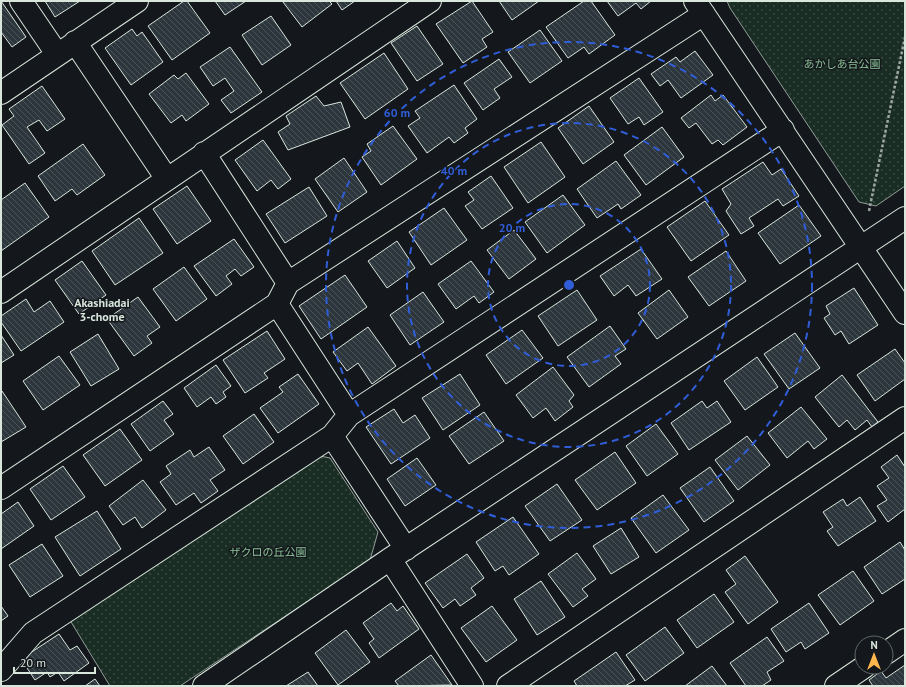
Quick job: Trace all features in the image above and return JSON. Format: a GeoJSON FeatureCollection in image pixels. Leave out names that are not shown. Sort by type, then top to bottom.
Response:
{"type":"FeatureCollection","features":[{"type":"Feature","properties":{"kind":"street"},"geometry":{"type":"LineString","coordinates":[[21,1],[57,54]]}},
{"type":"Feature","properties":{"kind":"street"},"geometry":{"type":"LineString","coordinates":[[1,93],[137,1]]}},
{"type":"Feature","properties":{"kind":"street"},"geometry":{"type":"LineString","coordinates":[[1,292],[430,1]]}},
{"type":"Feature","properties":{"kind":"street"},"geometry":{"type":"LineString","coordinates":[[1,488],[277,304],[288,283],[700,7],[905,313]]}},
{"type":"Feature","properties":{"kind":"street"},"geometry":{"type":"LineString","coordinates":[[76,42],[167,179]]}},
{"type":"Feature","properties":{"kind":"street"},"geometry":{"type":"LineString","coordinates":[[1,670],[33,633],[332,436],[349,415],[783,130]]}},
{"type":"Feature","properties":{"kind":"street"},"geometry":{"type":"LineString","coordinates":[[204,153],[288,283]]}},
{"type":"Feature","properties":{"kind":"street"},"geometry":{"type":"LineString","coordinates":[[204,686],[398,554],[905,218]]}},
{"type":"Feature","properties":{"kind":"street"},"geometry":{"type":"LineString","coordinates":[[277,304],[349,415]]}},
{"type":"Feature","properties":{"kind":"street"},"geometry":{"type":"LineString","coordinates":[[516,684],[905,418]]}},
{"type":"Feature","properties":{"kind":"street"},"geometry":{"type":"LineString","coordinates":[[332,436],[472,686]]}},
{"type":"Feature","properties":{"kind":"street"},"geometry":{"type":"LineString","coordinates":[[894,648],[905,640]]}},
{"type":"Feature","properties":{"kind":"street"},"geometry":{"type":"LineString","coordinates":[[836,686],[854,674]]}},
{"type":"Feature","properties":{"kind":"path"},"geometry":{"type":"LineString","coordinates":[[862,247],[905,37]]}},
{"type":"Feature","properties":{"kind":"green space","name":"あかしあ台公園"},"geometry":{"type":"Polygon","coordinates":[[[727,1],[905,1],[905,186],[876,206],[859,202],[730,8],[727,1]]]}},
{"type":"Feature","properties":{"kind":"green space","name":"ザクロの丘公園"},"geometry":{"type":"Polygon","coordinates":[[[305,453],[330,458],[378,532],[370,560],[180,686],[110,686],[65,612],[305,453]]]}},
{"type":"Feature","properties":{"kind":"building"},"geometry":{"type":"Polygon","coordinates":[[[1,1],[26,37],[12,47],[1,32],[1,1]]]}},
{"type":"Feature","properties":{"kind":"building"},"geometry":{"type":"Polygon","coordinates":[[[45,1],[80,1],[55,17],[45,1]]]}},
{"type":"Feature","properties":{"kind":"building"},"geometry":{"type":"Polygon","coordinates":[[[184,1],[187,1],[210,33],[172,60],[148,26],[184,1]]]}},
{"type":"Feature","properties":{"kind":"building"},"geometry":{"type":"Polygon","coordinates":[[[215,1],[246,1],[225,15],[215,1]]]}},
{"type":"Feature","properties":{"kind":"building"},"geometry":{"type":"Polygon","coordinates":[[[329,1],[332,4],[302,27],[283,2],[329,1]]]}},
{"type":"Feature","properties":{"kind":"building"},"geometry":{"type":"Polygon","coordinates":[[[336,1],[355,1],[342,10],[336,1]]]}},
{"type":"Feature","properties":{"kind":"building"},"geometry":{"type":"Polygon","coordinates":[[[472,1],[493,32],[482,39],[487,47],[463,63],[436,24],[472,1]]]}},
{"type":"Feature","properties":{"kind":"building"},"geometry":{"type":"Polygon","coordinates":[[[499,1],[539,1],[512,20],[499,1]]]}},
{"type":"Feature","properties":{"kind":"building"},"geometry":{"type":"Polygon","coordinates":[[[584,1],[591,1],[615,35],[589,54],[584,47],[568,58],[546,27],[584,1]]]}},
{"type":"Feature","properties":{"kind":"building"},"geometry":{"type":"Polygon","coordinates":[[[607,1],[651,1],[641,9],[636,3],[618,16],[607,1]]]}},
{"type":"Feature","properties":{"kind":"building"},"geometry":{"type":"Polygon","coordinates":[[[271,16],[291,45],[262,65],[242,35],[271,16]]]}},
{"type":"Feature","properties":{"kind":"building"},"geometry":{"type":"Polygon","coordinates":[[[417,26],[443,64],[417,81],[391,43],[417,26]]]}},
{"type":"Feature","properties":{"kind":"building"},"geometry":{"type":"Polygon","coordinates":[[[132,29],[137,36],[142,32],[163,62],[131,85],[105,48],[132,29]]]}},
{"type":"Feature","properties":{"kind":"building"},"geometry":{"type":"Polygon","coordinates":[[[540,30],[562,61],[530,83],[508,52],[540,30]]]}},
{"type":"Feature","properties":{"kind":"building"},"geometry":{"type":"Polygon","coordinates":[[[230,47],[262,92],[231,113],[221,100],[234,91],[225,78],[213,86],[200,67],[230,47]]]}},
{"type":"Feature","properties":{"kind":"building"},"geometry":{"type":"Polygon","coordinates":[[[695,51],[713,75],[681,98],[668,80],[660,86],[651,74],[676,57],[680,62],[695,51]]]}},
{"type":"Feature","properties":{"kind":"building"},"geometry":{"type":"Polygon","coordinates":[[[384,53],[408,89],[365,119],[340,83],[384,53]]]}},
{"type":"Feature","properties":{"kind":"building"},"geometry":{"type":"Polygon","coordinates":[[[499,59],[512,77],[494,89],[500,98],[483,110],[464,83],[499,59]]]}},
{"type":"Feature","properties":{"kind":"building"},"geometry":{"type":"Polygon","coordinates":[[[186,73],[209,104],[186,121],[182,115],[171,123],[149,94],[174,75],[178,79],[186,73]]]}},
{"type":"Feature","properties":{"kind":"building"},"geometry":{"type":"Polygon","coordinates":[[[639,78],[663,112],[644,125],[639,117],[628,124],[610,98],[639,78]]]}},
{"type":"Feature","properties":{"kind":"building"},"geometry":{"type":"Polygon","coordinates":[[[454,85],[477,119],[465,128],[468,133],[454,143],[449,137],[427,153],[408,126],[420,118],[415,111],[454,85]]]}},
{"type":"Feature","properties":{"kind":"building"},"geometry":{"type":"Polygon","coordinates":[[[42,86],[65,119],[47,131],[39,120],[27,127],[45,153],[29,164],[2,125],[14,116],[9,109],[42,86]]]}},
{"type":"Feature","properties":{"kind":"building"},"geometry":{"type":"Polygon","coordinates":[[[711,95],[715,101],[723,95],[747,127],[723,145],[718,140],[712,144],[696,123],[689,128],[681,118],[711,95]]]}},
{"type":"Feature","properties":{"kind":"building"},"geometry":{"type":"Polygon","coordinates":[[[316,96],[324,106],[341,102],[350,127],[288,150],[278,132],[290,124],[286,116],[316,96]]]}},
{"type":"Feature","properties":{"kind":"building"},"geometry":{"type":"Polygon","coordinates":[[[589,106],[614,142],[583,164],[558,128],[589,106]]]}},
{"type":"Feature","properties":{"kind":"building"},"geometry":{"type":"Polygon","coordinates":[[[393,126],[417,159],[381,185],[362,157],[371,151],[367,144],[393,126]]]}},
{"type":"Feature","properties":{"kind":"building"},"geometry":{"type":"Polygon","coordinates":[[[662,127],[684,157],[646,185],[624,155],[662,127]]]}},
{"type":"Feature","properties":{"kind":"building"},"geometry":{"type":"Polygon","coordinates":[[[263,140],[291,179],[278,189],[271,180],[257,191],[235,160],[263,140]]]}},
{"type":"Feature","properties":{"kind":"building"},"geometry":{"type":"Polygon","coordinates":[[[541,142],[565,177],[528,203],[504,167],[541,142]]]}},
{"type":"Feature","properties":{"kind":"building"},"geometry":{"type":"Polygon","coordinates":[[[83,144],[105,175],[77,195],[72,189],[55,201],[38,176],[83,144]]]}},
{"type":"Feature","properties":{"kind":"building"},"geometry":{"type":"Polygon","coordinates":[[[344,158],[367,192],[338,212],[315,179],[344,158]]]}},
{"type":"Feature","properties":{"kind":"building"},"geometry":{"type":"Polygon","coordinates":[[[616,161],[641,195],[621,209],[618,204],[597,218],[577,189],[616,161]]]}},
{"type":"Feature","properties":{"kind":"building"},"geometry":{"type":"Polygon","coordinates":[[[763,162],[772,175],[781,169],[799,196],[783,206],[778,199],[749,218],[754,226],[741,234],[726,211],[731,204],[722,189],[763,162]]]}},
{"type":"Feature","properties":{"kind":"building"},"geometry":{"type":"Polygon","coordinates":[[[491,176],[513,208],[482,229],[465,206],[474,200],[468,192],[491,176]]]}},
{"type":"Feature","properties":{"kind":"building"},"geometry":{"type":"Polygon","coordinates":[[[25,183],[49,217],[1,251],[1,200],[25,183]]]}},
{"type":"Feature","properties":{"kind":"building"},"geometry":{"type":"Polygon","coordinates":[[[187,186],[211,221],[177,244],[153,209],[187,186]]]}},
{"type":"Feature","properties":{"kind":"building"},"geometry":{"type":"Polygon","coordinates":[[[309,187],[327,216],[285,243],[266,214],[309,187]]]}},
{"type":"Feature","properties":{"kind":"building"},"geometry":{"type":"Polygon","coordinates":[[[563,195],[585,225],[547,253],[525,222],[563,195]]]}},
{"type":"Feature","properties":{"kind":"building"},"geometry":{"type":"Polygon","coordinates":[[[705,201],[729,235],[691,261],[667,227],[705,201]]]}},
{"type":"Feature","properties":{"kind":"building"},"geometry":{"type":"Polygon","coordinates":[[[799,205],[821,236],[780,264],[758,233],[799,205]]]}},
{"type":"Feature","properties":{"kind":"building"},"geometry":{"type":"Polygon","coordinates":[[[444,208],[467,240],[431,265],[409,232],[444,208]]]}},
{"type":"Feature","properties":{"kind":"building"},"geometry":{"type":"Polygon","coordinates":[[[139,218],[163,253],[115,285],[92,251],[139,218]]]}},
{"type":"Feature","properties":{"kind":"building"},"geometry":{"type":"Polygon","coordinates":[[[514,230],[536,259],[509,279],[487,250],[514,230]]]}},
{"type":"Feature","properties":{"kind":"building"},"geometry":{"type":"Polygon","coordinates":[[[234,239],[254,267],[241,276],[235,269],[226,276],[232,284],[216,296],[194,266],[234,239]]]}},
{"type":"Feature","properties":{"kind":"building"},"geometry":{"type":"Polygon","coordinates":[[[397,241],[415,268],[387,288],[368,261],[397,241]]]}},
{"type":"Feature","properties":{"kind":"building"},"geometry":{"type":"Polygon","coordinates":[[[641,249],[662,279],[636,296],[628,285],[614,296],[600,276],[641,249]]]}},
{"type":"Feature","properties":{"kind":"building"},"geometry":{"type":"Polygon","coordinates":[[[726,251],[746,281],[709,306],[688,277],[726,251]]]}},
{"type":"Feature","properties":{"kind":"building"},"geometry":{"type":"Polygon","coordinates":[[[82,261],[106,295],[79,314],[55,280],[82,261]]]}},
{"type":"Feature","properties":{"kind":"building"},"geometry":{"type":"Polygon","coordinates":[[[471,261],[494,292],[479,303],[474,296],[456,309],[438,284],[471,261]]]}},
{"type":"Feature","properties":{"kind":"building"},"geometry":{"type":"Polygon","coordinates":[[[184,267],[207,299],[176,321],[153,289],[184,267]]]}},
{"type":"Feature","properties":{"kind":"building"},"geometry":{"type":"Polygon","coordinates":[[[345,275],[367,307],[321,339],[299,306],[345,275]]]}},
{"type":"Feature","properties":{"kind":"building"},"geometry":{"type":"Polygon","coordinates":[[[854,288],[878,325],[849,344],[841,331],[835,335],[824,318],[830,314],[826,306],[854,288]]]}},
{"type":"Feature","properties":{"kind":"building"},"geometry":{"type":"Polygon","coordinates":[[[577,290],[597,320],[558,346],[538,316],[577,290]]]}},
{"type":"Feature","properties":{"kind":"building"},"geometry":{"type":"Polygon","coordinates":[[[669,290],[688,317],[657,339],[638,313],[669,290]]]}},
{"type":"Feature","properties":{"kind":"building"},"geometry":{"type":"Polygon","coordinates":[[[423,292],[444,322],[410,345],[390,315],[423,292]]]}},
{"type":"Feature","properties":{"kind":"building"},"geometry":{"type":"Polygon","coordinates":[[[138,297],[160,327],[147,336],[152,343],[134,356],[107,319],[138,297]]]}},
{"type":"Feature","properties":{"kind":"building"},"geometry":{"type":"Polygon","coordinates":[[[26,299],[34,312],[50,301],[64,322],[21,351],[1,322],[1,316],[26,299]]]}},
{"type":"Feature","properties":{"kind":"building"},"geometry":{"type":"Polygon","coordinates":[[[610,326],[626,349],[615,356],[621,364],[589,387],[567,357],[610,326]]]}},
{"type":"Feature","properties":{"kind":"building"},"geometry":{"type":"Polygon","coordinates":[[[368,327],[396,366],[372,384],[358,363],[347,371],[333,352],[368,327]]]}},
{"type":"Feature","properties":{"kind":"building"},"geometry":{"type":"Polygon","coordinates":[[[522,330],[543,358],[506,384],[486,355],[522,330]]]}},
{"type":"Feature","properties":{"kind":"building"},"geometry":{"type":"Polygon","coordinates":[[[267,331],[285,359],[264,373],[268,378],[245,393],[223,360],[267,331]]]}},
{"type":"Feature","properties":{"kind":"building"},"geometry":{"type":"Polygon","coordinates":[[[795,333],[820,368],[789,389],[764,354],[795,333]]]}},
{"type":"Feature","properties":{"kind":"building"},"geometry":{"type":"Polygon","coordinates":[[[98,334],[119,369],[91,386],[70,352],[98,334]]]}},
{"type":"Feature","properties":{"kind":"building"},"geometry":{"type":"Polygon","coordinates":[[[1,335],[14,355],[1,363],[1,335]]]}},
{"type":"Feature","properties":{"kind":"building"},"geometry":{"type":"Polygon","coordinates":[[[895,349],[905,363],[905,379],[875,401],[857,375],[895,349]]]}},
{"type":"Feature","properties":{"kind":"building"},"geometry":{"type":"Polygon","coordinates":[[[59,356],[80,385],[43,410],[23,381],[59,356]]]}},
{"type":"Feature","properties":{"kind":"building"},"geometry":{"type":"Polygon","coordinates":[[[757,357],[778,387],[745,410],[724,381],[757,357]]]}},
{"type":"Feature","properties":{"kind":"building"},"geometry":{"type":"Polygon","coordinates":[[[216,365],[231,386],[223,392],[226,397],[216,404],[211,397],[197,407],[184,388],[216,365]]]}},
{"type":"Feature","properties":{"kind":"building"},"geometry":{"type":"Polygon","coordinates":[[[553,367],[574,395],[569,401],[573,407],[555,421],[546,408],[533,418],[516,395],[553,367]]]}},
{"type":"Feature","properties":{"kind":"building"},"geometry":{"type":"Polygon","coordinates":[[[298,374],[319,404],[278,433],[260,408],[283,392],[279,387],[298,374]]]}},
{"type":"Feature","properties":{"kind":"building"},"geometry":{"type":"Polygon","coordinates":[[[460,374],[480,405],[443,430],[422,398],[460,374]]]}},
{"type":"Feature","properties":{"kind":"building"},"geometry":{"type":"Polygon","coordinates":[[[842,375],[878,422],[872,427],[867,420],[855,430],[847,420],[839,427],[815,397],[842,375]]]}},
{"type":"Feature","properties":{"kind":"building"},"geometry":{"type":"Polygon","coordinates":[[[2,391],[26,427],[1,442],[1,392],[2,391]]]}},
{"type":"Feature","properties":{"kind":"building"},"geometry":{"type":"Polygon","coordinates":[[[163,401],[173,414],[164,420],[174,434],[150,451],[131,424],[163,401]]]}},
{"type":"Feature","properties":{"kind":"building"},"geometry":{"type":"Polygon","coordinates":[[[702,401],[707,408],[717,401],[731,422],[689,450],[671,423],[702,401]]]}},
{"type":"Feature","properties":{"kind":"building"},"geometry":{"type":"Polygon","coordinates":[[[801,407],[827,439],[814,449],[808,441],[787,458],[768,433],[801,407]]]}},
{"type":"Feature","properties":{"kind":"building"},"geometry":{"type":"Polygon","coordinates":[[[394,409],[403,423],[415,415],[430,438],[391,464],[366,427],[394,409]]]}},
{"type":"Feature","properties":{"kind":"building"},"geometry":{"type":"Polygon","coordinates":[[[484,412],[504,441],[469,464],[449,436],[484,412]]]}},
{"type":"Feature","properties":{"kind":"building"},"geometry":{"type":"Polygon","coordinates":[[[254,414],[274,442],[243,464],[223,436],[254,414]]]}},
{"type":"Feature","properties":{"kind":"building"},"geometry":{"type":"Polygon","coordinates":[[[656,424],[678,454],[647,476],[626,446],[656,424]]]}},
{"type":"Feature","properties":{"kind":"building"},"geometry":{"type":"Polygon","coordinates":[[[120,429],[142,460],[105,486],[83,455],[120,429]]]}},
{"type":"Feature","properties":{"kind":"building"},"geometry":{"type":"Polygon","coordinates":[[[747,436],[770,465],[738,490],[715,460],[747,436]]]}},
{"type":"Feature","properties":{"kind":"building"},"geometry":{"type":"Polygon","coordinates":[[[209,447],[225,470],[210,480],[218,491],[201,503],[194,493],[176,505],[160,482],[171,474],[166,466],[190,450],[194,457],[209,447]]]}},
{"type":"Feature","properties":{"kind":"building"},"geometry":{"type":"Polygon","coordinates":[[[615,452],[636,483],[597,510],[575,480],[615,452]]]}},
{"type":"Feature","properties":{"kind":"building"},"geometry":{"type":"Polygon","coordinates":[[[897,455],[905,467],[905,509],[888,522],[877,506],[887,500],[877,486],[889,478],[881,467],[897,455]]]}},
{"type":"Feature","properties":{"kind":"building"},"geometry":{"type":"Polygon","coordinates":[[[417,458],[436,485],[405,506],[387,479],[417,458]]]}},
{"type":"Feature","properties":{"kind":"building"},"geometry":{"type":"Polygon","coordinates":[[[63,466],[85,497],[51,520],[30,489],[63,466]]]}},
{"type":"Feature","properties":{"kind":"building"},"geometry":{"type":"Polygon","coordinates":[[[710,467],[734,501],[704,522],[680,488],[710,467]]]}},
{"type":"Feature","properties":{"kind":"building"},"geometry":{"type":"Polygon","coordinates":[[[143,480],[166,510],[142,528],[135,517],[123,525],[109,506],[143,480]]]}},
{"type":"Feature","properties":{"kind":"building"},"geometry":{"type":"Polygon","coordinates":[[[557,484],[582,520],[550,541],[525,506],[557,484]]]}},
{"type":"Feature","properties":{"kind":"building"},"geometry":{"type":"Polygon","coordinates":[[[663,495],[689,530],[656,553],[631,518],[663,495]]]}},
{"type":"Feature","properties":{"kind":"building"},"geometry":{"type":"Polygon","coordinates":[[[860,497],[876,521],[838,546],[827,531],[833,527],[823,512],[843,499],[847,506],[860,497]]]}},
{"type":"Feature","properties":{"kind":"building"},"geometry":{"type":"Polygon","coordinates":[[[18,502],[34,526],[1,549],[1,514],[18,502]]]}},
{"type":"Feature","properties":{"kind":"building"},"geometry":{"type":"Polygon","coordinates":[[[97,511],[121,549],[80,576],[55,537],[97,511]]]}},
{"type":"Feature","properties":{"kind":"building"},"geometry":{"type":"Polygon","coordinates":[[[513,517],[539,554],[509,575],[503,566],[495,571],[476,542],[513,517]]]}},
{"type":"Feature","properties":{"kind":"building"},"geometry":{"type":"Polygon","coordinates":[[[621,528],[639,557],[611,574],[593,546],[621,528]]]}},
{"type":"Feature","properties":{"kind":"building"},"geometry":{"type":"Polygon","coordinates":[[[900,542],[905,550],[905,579],[882,594],[864,567],[900,542]]]}},
{"type":"Feature","properties":{"kind":"building"},"geometry":{"type":"Polygon","coordinates":[[[42,544],[63,576],[30,597],[9,565],[42,544]]]}},
{"type":"Feature","properties":{"kind":"building"},"geometry":{"type":"Polygon","coordinates":[[[577,553],[596,579],[582,589],[588,596],[573,607],[548,574],[577,553]]]}},
{"type":"Feature","properties":{"kind":"building"},"geometry":{"type":"Polygon","coordinates":[[[467,554],[484,578],[471,588],[476,595],[460,606],[455,599],[443,608],[425,583],[467,554]]]}},
{"type":"Feature","properties":{"kind":"building"},"geometry":{"type":"Polygon","coordinates":[[[745,556],[778,602],[748,624],[725,592],[736,584],[726,570],[745,556]]]}},
{"type":"Feature","properties":{"kind":"building"},"geometry":{"type":"Polygon","coordinates":[[[853,571],[874,601],[840,625],[818,595],[853,571]]]}},
{"type":"Feature","properties":{"kind":"building"},"geometry":{"type":"Polygon","coordinates":[[[541,581],[565,617],[537,635],[514,599],[541,581]]]}},
{"type":"Feature","properties":{"kind":"building"},"geometry":{"type":"Polygon","coordinates":[[[714,594],[734,622],[697,648],[677,620],[714,594]]]}},
{"type":"Feature","properties":{"kind":"building"},"geometry":{"type":"Polygon","coordinates":[[[391,603],[397,611],[403,606],[419,629],[379,658],[369,643],[374,639],[363,623],[391,603]]]}},
{"type":"Feature","properties":{"kind":"building"},"geometry":{"type":"Polygon","coordinates":[[[809,603],[829,633],[805,649],[801,642],[786,652],[771,629],[809,603]]]}},
{"type":"Feature","properties":{"kind":"building"},"geometry":{"type":"Polygon","coordinates":[[[1,606],[8,616],[1,621],[1,606]]]}},
{"type":"Feature","properties":{"kind":"building"},"geometry":{"type":"Polygon","coordinates":[[[492,606],[517,640],[486,662],[461,628],[492,606]]]}},
{"type":"Feature","properties":{"kind":"building"},"geometry":{"type":"Polygon","coordinates":[[[665,627],[684,653],[645,681],[626,655],[665,627]]]}},
{"type":"Feature","properties":{"kind":"building"},"geometry":{"type":"Polygon","coordinates":[[[346,630],[370,662],[338,685],[315,653],[346,630]]]}},
{"type":"Feature","properties":{"kind":"building"},"geometry":{"type":"Polygon","coordinates":[[[59,634],[70,650],[77,646],[89,663],[64,681],[58,672],[50,677],[47,672],[35,680],[21,659],[59,634]]]}},
{"type":"Feature","properties":{"kind":"building"},"geometry":{"type":"Polygon","coordinates":[[[767,637],[784,661],[767,672],[771,680],[762,686],[746,686],[730,663],[767,637]]]}},
{"type":"Feature","properties":{"kind":"building"},"geometry":{"type":"Polygon","coordinates":[[[616,652],[635,680],[625,686],[577,686],[574,681],[616,652]]]}},
{"type":"Feature","properties":{"kind":"building"},"geometry":{"type":"Polygon","coordinates":[[[431,655],[452,685],[399,686],[395,681],[431,655]]]}},
{"type":"Feature","properties":{"kind":"building"},"geometry":{"type":"Polygon","coordinates":[[[905,665],[905,686],[873,686],[869,680],[876,675],[884,675],[886,678],[890,675],[894,675],[894,673],[905,665]]]}},
{"type":"Feature","properties":{"kind":"building"},"geometry":{"type":"Polygon","coordinates":[[[712,666],[727,686],[685,686],[712,666]]]}},
{"type":"Feature","properties":{"kind":"building"},"geometry":{"type":"Polygon","coordinates":[[[308,672],[318,686],[286,686],[308,672]]]}},
{"type":"Feature","properties":{"kind":"building"},"geometry":{"type":"Polygon","coordinates":[[[95,679],[100,686],[85,686],[95,679]]]}},
{"type":"Feature","properties":{"kind":"district","name":"Akashiadai 3-chome"},"geometry":{"type":"Point","coordinates":[102,309]}}]}
